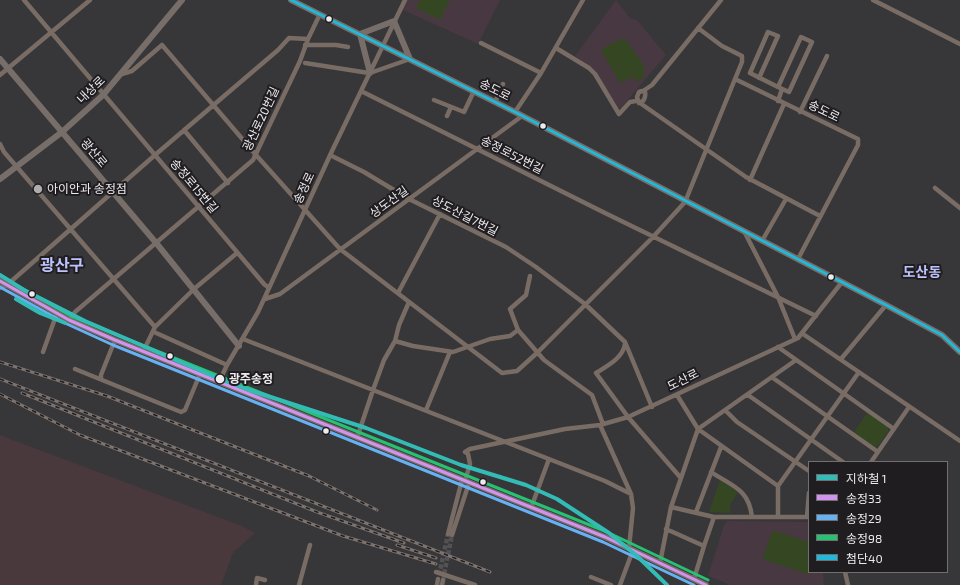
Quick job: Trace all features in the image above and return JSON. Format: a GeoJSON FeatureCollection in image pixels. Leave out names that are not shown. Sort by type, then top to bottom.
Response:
{"type":"FeatureCollection","features":[{"type":"Feature","properties":{"kind":"main road","name":"내상로"},"geometry":{"type":"LineString","coordinates":[[0,179],[62,132],[103,95],[182,0]]}},
{"type":"Feature","properties":{"kind":"main road","name":"송도로"},"geometry":{"type":"LineString","coordinates":[[293,0],[515,112],[685,202],[762,240],[886,305],[942,335],[960,352]]}},
{"type":"Feature","properties":{"kind":"main road"},"geometry":{"type":"LineString","coordinates":[[370,73],[360,34],[394,21],[410,59]]}},
{"type":"Feature","properties":{"kind":"main road","name":"광산로"},"geometry":{"type":"LineString","coordinates":[[0,59],[157,244],[239,346]]}},
{"type":"Feature","properties":{"kind":"main road"},"geometry":{"type":"LineString","coordinates":[[0,281],[70,320],[115,340],[631,549],[706,585]]}},
{"type":"Feature","properties":{"kind":"street","name":"송정로15번길"},"geometry":{"type":"LineString","coordinates":[[24,0],[237,253],[269,288]]}},
{"type":"Feature","properties":{"kind":"street"},"geometry":{"type":"LineString","coordinates":[[0,75],[90,0]]}},
{"type":"Feature","properties":{"kind":"street","name":"송정로"},"geometry":{"type":"LineString","coordinates":[[219,382],[227,365],[243,340],[265,299],[330,155],[404,0]]}},
{"type":"Feature","properties":{"kind":"street"},"geometry":{"type":"LineString","coordinates":[[515,112],[541,73],[583,0]]}},
{"type":"Feature","properties":{"kind":"street"},"geometry":{"type":"LineString","coordinates":[[638,102],[638,94],[652,85],[721,0]]}},
{"type":"Feature","properties":{"kind":"street"},"geometry":{"type":"LineString","coordinates":[[873,0],[960,44]]}},
{"type":"Feature","properties":{"kind":"street","name":"광산로20번길"},"geometry":{"type":"LineString","coordinates":[[70,320],[75,312],[249,165],[256,155],[300,61],[308,38],[320,14]]}},
{"type":"Feature","properties":{"kind":"street"},"geometry":{"type":"LineString","coordinates":[[122,74],[132,70],[162,45],[256,155],[340,249],[467,346],[494,369],[502,373],[508,373],[521,368],[538,352],[685,202],[743,60],[742,56],[722,46],[698,28]]}},
{"type":"Feature","properties":{"kind":"street"},"geometry":{"type":"LineString","coordinates":[[759,78],[778,36],[768,32],[750,73],[759,78],[780,88],[789,92],[812,42],[801,37],[780,88],[778,101]]}},
{"type":"Feature","properties":{"kind":"street"},"geometry":{"type":"LineString","coordinates":[[0,288],[7,285],[112,192],[214,106],[278,50],[289,38],[308,38]]}},
{"type":"Feature","properties":{"kind":"street"},"geometry":{"type":"LineString","coordinates":[[481,43],[541,73]]}},
{"type":"Feature","properties":{"kind":"street"},"geometry":{"type":"LineString","coordinates":[[305,46],[348,46]]}},
{"type":"Feature","properties":{"kind":"street"},"geometry":{"type":"LineString","coordinates":[[556,48],[589,68],[595,74],[619,114],[630,102],[638,102],[750,180],[820,216]]}},
{"type":"Feature","properties":{"kind":"street"},"geometry":{"type":"LineString","coordinates":[[800,112],[827,56]]}},
{"type":"Feature","properties":{"kind":"street"},"geometry":{"type":"LineString","coordinates":[[305,63],[370,73],[410,59]]}},
{"type":"Feature","properties":{"kind":"street","name":"송도로"},"geometry":{"type":"LineString","coordinates":[[735,79],[858,140],[858,145],[798,259]]}},
{"type":"Feature","properties":{"kind":"street"},"geometry":{"type":"LineString","coordinates":[[495,102],[503,84]]}},
{"type":"Feature","properties":{"kind":"street","name":"송정로52번길"},"geometry":{"type":"LineString","coordinates":[[361,91],[816,316]]}},
{"type":"Feature","properties":{"kind":"street"},"geometry":{"type":"LineString","coordinates":[[434,100],[464,112],[474,91]]}},
{"type":"Feature","properties":{"kind":"street"},"geometry":{"type":"LineString","coordinates":[[638,102],[645,96],[643,91]]}},
{"type":"Feature","properties":{"kind":"street"},"geometry":{"type":"LineString","coordinates":[[750,180],[784,104]]}},
{"type":"Feature","properties":{"kind":"street"},"geometry":{"type":"LineString","coordinates":[[447,116],[451,107]]}},
{"type":"Feature","properties":{"kind":"street","name":"상도산길"},"geometry":{"type":"LineString","coordinates":[[265,299],[280,294],[522,116]]}},
{"type":"Feature","properties":{"kind":"street"},"geometry":{"type":"LineString","coordinates":[[184,130],[228,183]]}},
{"type":"Feature","properties":{"kind":"street"},"geometry":{"type":"LineString","coordinates":[[0,144],[2,154],[17,166],[71,228],[155,330],[227,365]]}},
{"type":"Feature","properties":{"kind":"street","name":"상도산길7번길"},"geometry":{"type":"LineString","coordinates":[[330,155],[364,172],[409,199],[513,252],[585,304],[625,342]]}},
{"type":"Feature","properties":{"kind":"street"},"geometry":{"type":"LineString","coordinates":[[935,188],[960,208]]}},
{"type":"Feature","properties":{"kind":"street"},"geometry":{"type":"LineString","coordinates":[[762,240],[786,199]]}},
{"type":"Feature","properties":{"kind":"street"},"geometry":{"type":"LineString","coordinates":[[398,293],[440,214]]}},
{"type":"Feature","properties":{"kind":"street"},"geometry":{"type":"LineString","coordinates":[[744,231],[778,297],[795,339]]}},
{"type":"Feature","properties":{"kind":"street"},"geometry":{"type":"LineString","coordinates":[[143,352],[155,330],[194,290],[237,253]]}},
{"type":"Feature","properties":{"kind":"street"},"geometry":{"type":"LineString","coordinates":[[530,276],[526,295],[510,309],[518,330],[551,365],[592,395],[602,424],[631,494],[633,508],[631,549],[620,585]]}},
{"type":"Feature","properties":{"kind":"street","name":"도산로"},"geometry":{"type":"LineString","coordinates":[[466,481],[470,464],[468,454],[465,452],[470,449],[504,441],[602,424],[628,417],[795,339],[803,334],[842,282]]}},
{"type":"Feature","properties":{"kind":"street"},"geometry":{"type":"LineString","coordinates":[[357,438],[384,360],[395,341],[399,325],[410,302]]}},
{"type":"Feature","properties":{"kind":"street"},"geometry":{"type":"LineString","coordinates":[[841,359],[886,305]]}},
{"type":"Feature","properties":{"kind":"street"},"geometry":{"type":"LineString","coordinates":[[43,352],[57,313]]}},
{"type":"Feature","properties":{"kind":"street"},"geometry":{"type":"LineString","coordinates":[[395,341],[413,346],[450,352],[458,351],[467,346],[494,338],[510,336],[518,330]]}},
{"type":"Feature","properties":{"kind":"street"},"geometry":{"type":"LineString","coordinates":[[803,334],[960,441]]}},
{"type":"Feature","properties":{"kind":"street"},"geometry":{"type":"LineString","coordinates":[[101,379],[100,376],[115,340]]}},
{"type":"Feature","properties":{"kind":"street"},"geometry":{"type":"LineString","coordinates":[[243,340],[605,481],[631,494]]}},
{"type":"Feature","properties":{"kind":"street"},"geometry":{"type":"LineString","coordinates":[[625,342],[623,350],[617,359],[596,373],[628,417],[680,477]]}},
{"type":"Feature","properties":{"kind":"street"},"geometry":{"type":"LineString","coordinates":[[625,342],[652,406]]}},
{"type":"Feature","properties":{"kind":"street"},"geometry":{"type":"LineString","coordinates":[[778,347],[894,429]]}},
{"type":"Feature","properties":{"kind":"street"},"geometry":{"type":"LineString","coordinates":[[426,410],[450,352]]}},
{"type":"Feature","properties":{"kind":"street"},"geometry":{"type":"LineString","coordinates":[[660,563],[671,507],[680,477],[698,429],[726,411],[796,360]]}},
{"type":"Feature","properties":{"kind":"street"},"geometry":{"type":"LineString","coordinates":[[75,369],[181,412],[185,410],[200,374]]}},
{"type":"Feature","properties":{"kind":"street"},"geometry":{"type":"LineString","coordinates":[[778,517],[778,486],[812,441],[859,372]]}},
{"type":"Feature","properties":{"kind":"street"},"geometry":{"type":"LineString","coordinates":[[772,378],[878,452]]}},
{"type":"Feature","properties":{"kind":"street"},"geometry":{"type":"LineString","coordinates":[[677,395],[698,429],[778,486]]}},
{"type":"Feature","properties":{"kind":"street"},"geometry":{"type":"LineString","coordinates":[[748,395],[842,461]]}},
{"type":"Feature","properties":{"kind":"street"},"geometry":{"type":"LineString","coordinates":[[872,461],[909,407]]}},
{"type":"Feature","properties":{"kind":"street"},"geometry":{"type":"LineString","coordinates":[[726,411],[737,422],[808,470]]}},
{"type":"Feature","properties":{"kind":"street"},"geometry":{"type":"LineString","coordinates":[[696,512],[721,446]]}},
{"type":"Feature","properties":{"kind":"street"},"geometry":{"type":"LineString","coordinates":[[531,508],[549,459]]}},
{"type":"Feature","properties":{"kind":"street"},"geometry":{"type":"LineString","coordinates":[[711,472],[745,495],[750,503],[752,517]]}},
{"type":"Feature","properties":{"kind":"street"},"geometry":{"type":"LineString","coordinates":[[466,481],[450,534],[466,481]]}},
{"type":"Feature","properties":{"kind":"street"},"geometry":{"type":"LineString","coordinates":[[671,507],[714,517],[808,517]]}},
{"type":"Feature","properties":{"kind":"street"},"geometry":{"type":"LineString","coordinates":[[694,579],[714,517]]}},
{"type":"Feature","properties":{"kind":"street"},"geometry":{"type":"LineString","coordinates":[[666,528],[704,546]]}},
{"type":"Feature","properties":{"kind":"street"},"geometry":{"type":"LineString","coordinates":[[299,585],[310,545]]}},
{"type":"Feature","properties":{"kind":"street"},"geometry":{"type":"LineString","coordinates":[[436,572],[475,585]]}},
{"type":"Feature","properties":{"kind":"street"},"geometry":{"type":"LineString","coordinates":[[844,573],[848,585]]}},
{"type":"Feature","properties":{"kind":"street"},"geometry":{"type":"LineString","coordinates":[[591,577],[611,585]]}},
{"type":"Feature","properties":{"kind":"street"},"geometry":{"type":"LineString","coordinates":[[256,585],[257,578],[265,580]]}},
{"type":"Feature","properties":{"kind":"street"},"geometry":{"type":"LineString","coordinates":[[437,585],[441,581]]}},
{"type":"Feature","properties":{"kind":"shaded area"},"geometry":{"type":"Polygon","coordinates":[[[405,0],[500,0],[478,44],[401,9],[405,0]]]}},
{"type":"Feature","properties":{"kind":"shaded area"},"geometry":{"type":"Polygon","coordinates":[[[616,0],[630,18],[637,20],[666,55],[621,108],[618,109],[592,68],[575,56],[616,0]]]}},
{"type":"Feature","properties":{"kind":"shaded area"},"geometry":{"type":"Polygon","coordinates":[[[0,435],[242,526],[255,533],[233,553],[221,585],[0,585],[0,435]]]}},
{"type":"Feature","properties":{"kind":"shaded area"},"geometry":{"type":"Polygon","coordinates":[[[728,521],[808,522],[808,573],[823,573],[824,585],[730,585],[708,576],[724,525],[728,521]]]}},
{"type":"Feature","properties":{"kind":"green space"},"geometry":{"type":"Polygon","coordinates":[[[420,0],[450,0],[440,20],[416,8],[420,0]]]}},
{"type":"Feature","properties":{"kind":"green space"},"geometry":{"type":"Polygon","coordinates":[[[620,39],[626,40],[645,67],[643,69],[645,75],[641,80],[636,82],[634,78],[629,78],[620,83],[602,52],[602,49],[620,39]]]}},
{"type":"Feature","properties":{"kind":"green space"},"geometry":{"type":"Polygon","coordinates":[[[868,412],[888,427],[888,432],[875,449],[853,433],[868,412]]]}},
{"type":"Feature","properties":{"kind":"green space"},"geometry":{"type":"Polygon","coordinates":[[[720,480],[738,492],[730,505],[730,513],[709,512],[720,480]]]}},
{"type":"Feature","properties":{"kind":"green space"},"geometry":{"type":"Polygon","coordinates":[[[775,531],[808,542],[808,573],[810,573],[807,574],[765,560],[763,557],[772,532],[775,531]]]}},
{"type":"Feature","properties":{"kind":"tunnel"},"geometry":{"type":"LineString","coordinates":[[439,575],[448,534]]}},
{"type":"Feature","properties":{"kind":"tunnel"},"geometry":{"type":"LineString","coordinates":[[443,580],[452,535]]}},
{"type":"Feature","properties":{"kind":"railway"},"geometry":{"type":"LineString","coordinates":[[0,362],[107,396],[309,476],[377,510]]}},
{"type":"Feature","properties":{"kind":"railway"},"geometry":{"type":"LineString","coordinates":[[0,379],[490,572]]}},
{"type":"Feature","properties":{"kind":"railway"},"geometry":{"type":"LineString","coordinates":[[22,393],[317,512],[404,543]]}},
{"type":"Feature","properties":{"kind":"railway"},"geometry":{"type":"LineString","coordinates":[[0,394],[80,435],[343,536],[436,564]]}},
{"type":"Feature","properties":{"kind":"railway"},"geometry":{"type":"LineString","coordinates":[[397,545],[436,558]]}},
{"type":"Feature","properties":{"kind":"metro line","name":"1"},"geometry":{"type":"LineString","coordinates":[[0,275],[24,290],[85,321],[213,376],[249,390],[366,428],[461,465],[526,485],[557,499],[609,533],[636,555],[667,585]]}},
{"type":"Feature","properties":{"kind":"metro line","name":"1"},"geometry":{"type":"LineString","coordinates":[[16,299],[40,313],[65,323]]}},
{"type":"Feature","properties":{"kind":"transit line","name":"첨단40"},"geometry":{"type":"LineString","coordinates":[[291,0],[515,112],[886,305],[942,335],[960,352]]}},
{"type":"Feature","properties":{"kind":"transit line","name":"송정98"},"geometry":{"type":"LineString","coordinates":[[2,277],[71,316],[607,532],[708,580]]}},
{"type":"Feature","properties":{"kind":"transit line","name":"송정33"},"geometry":{"type":"LineString","coordinates":[[0,281],[69,320],[115,340],[605,537],[706,585]]}},
{"type":"Feature","properties":{"kind":"transit line","name":"송정29"},"geometry":{"type":"LineString","coordinates":[[0,287],[67,324],[113,345],[603,542],[694,585]]}},
{"type":"Feature","properties":{"kind":"place","name":"아이안과 송정점"},"geometry":{"type":"Point","coordinates":[38,189]}},
{"type":"Feature","properties":{"kind":"place","name":"광주송정"},"geometry":{"type":"Point","coordinates":[220,379]}},
{"type":"Feature","properties":{"kind":"district","name":"광산구"},"geometry":{"type":"Point","coordinates":[62,266]}},
{"type":"Feature","properties":{"kind":"district","name":"도산동"},"geometry":{"type":"Point","coordinates":[922,272]}}]}
